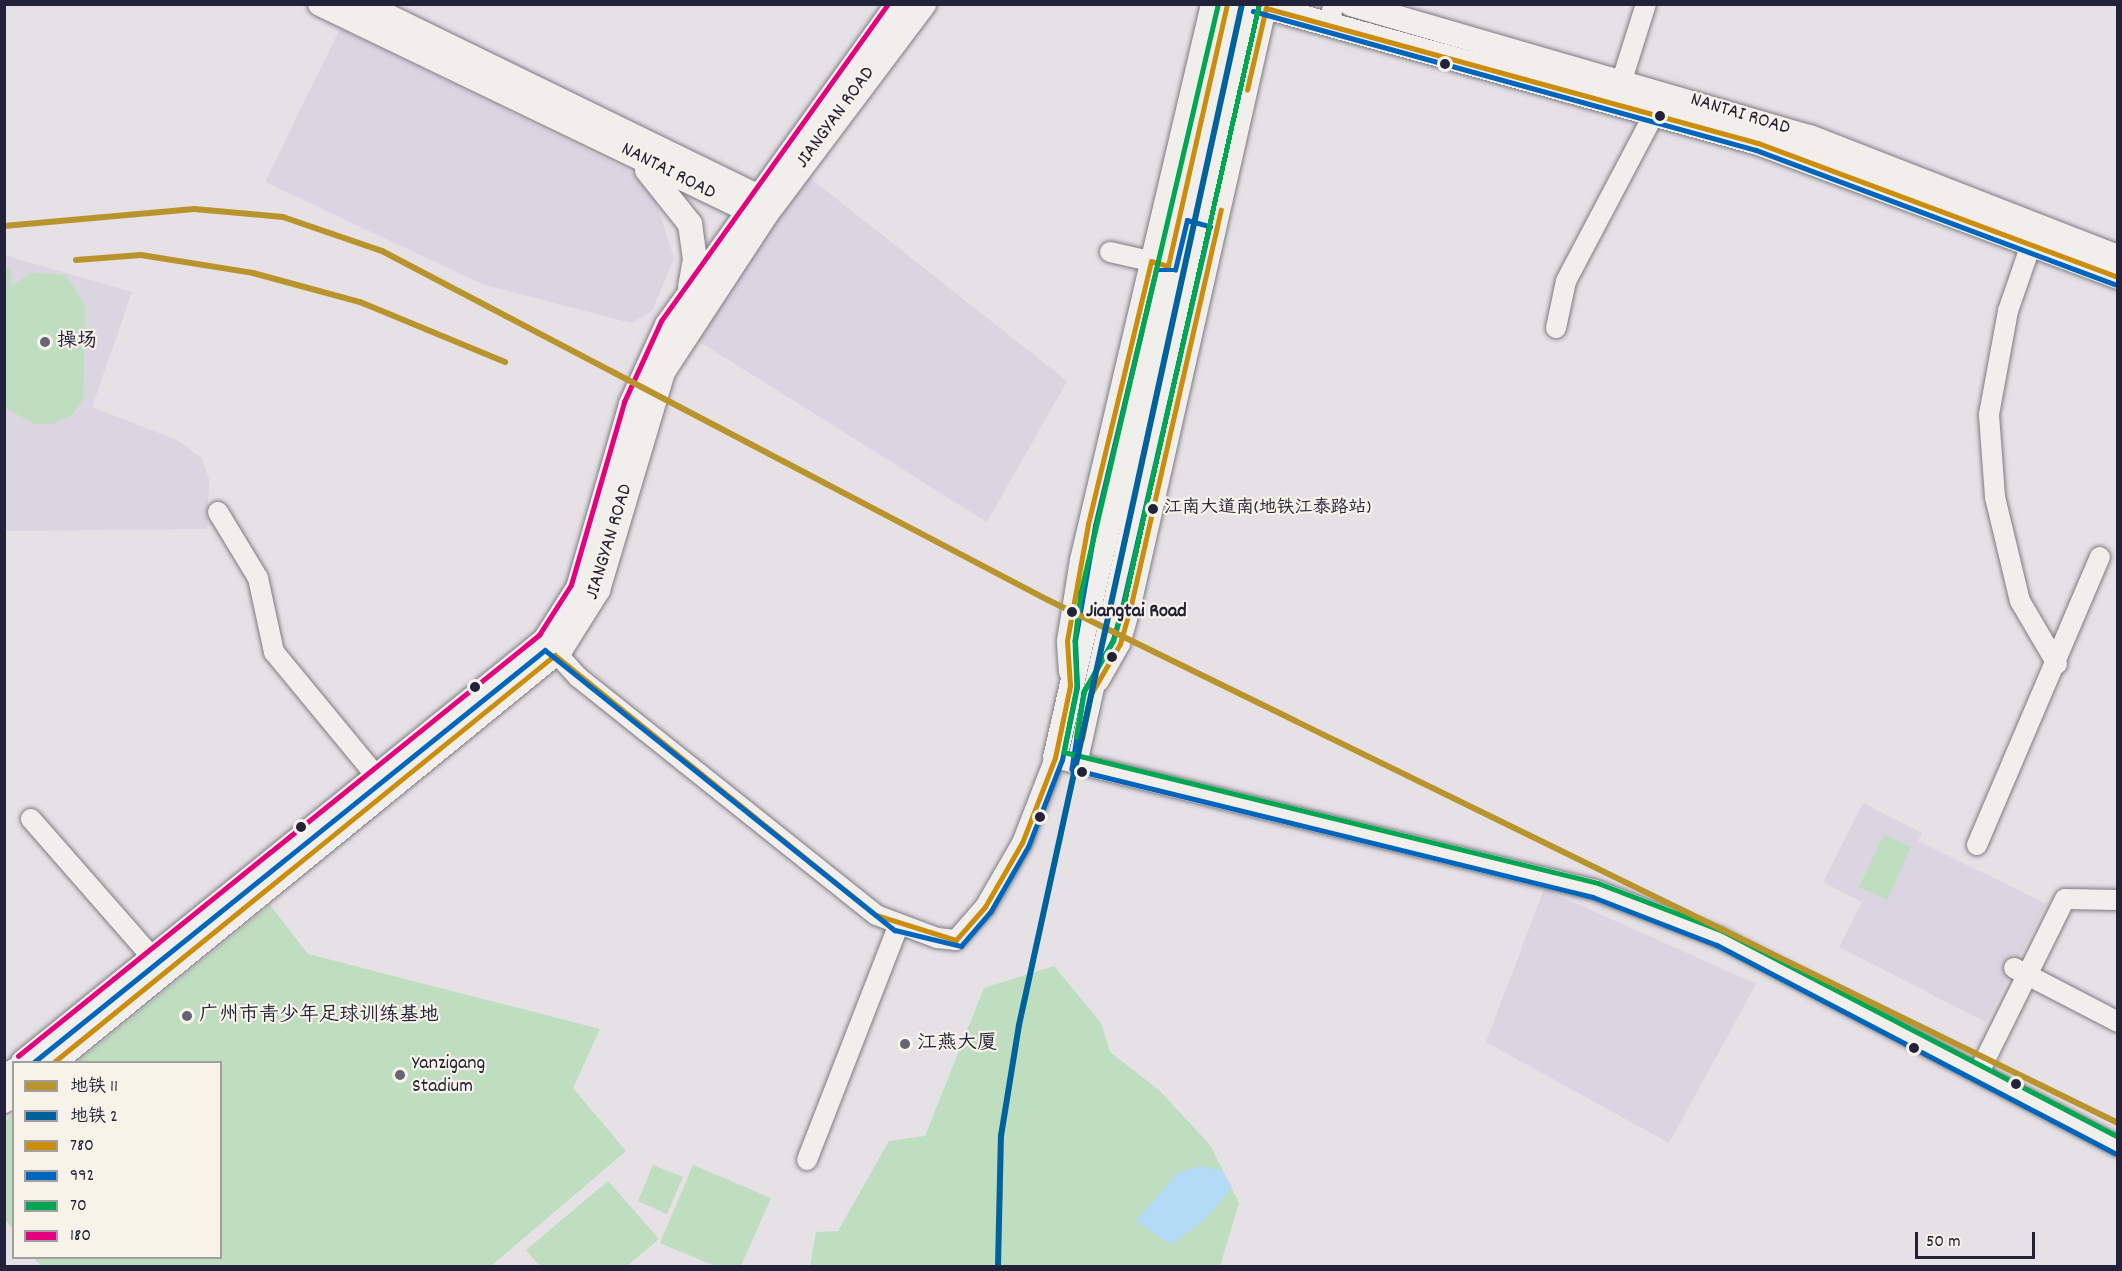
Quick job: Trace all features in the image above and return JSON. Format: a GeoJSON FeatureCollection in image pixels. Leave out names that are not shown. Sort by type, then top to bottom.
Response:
{"type":"FeatureCollection","features":[{"type":"Feature","properties":{"kind":"main road","name":"NANTAI ROAD"},"geometry":{"type":"LineString","coordinates":[[320,4],[630,153],[755,208]]}},
{"type":"Feature","properties":{"kind":"main road","name":"NANTAI ROAD"},"geometry":{"type":"LineString","coordinates":[[363,4],[755,208]]}},
{"type":"Feature","properties":{"kind":"main road","name":"JIANGYAN ROAD"},"geometry":{"type":"LineString","coordinates":[[55,1061],[554,648],[598,590],[663,372],[755,208],[898,4]]}},
{"type":"Feature","properties":{"kind":"main road","name":"JIANGYAN ROAD"},"geometry":{"type":"LineString","coordinates":[[24,1061],[151,956],[378,778],[554,648],[589,558],[644,371],[690,289],[924,4]]}},
{"type":"Feature","properties":{"kind":"main road"},"geometry":{"type":"LineString","coordinates":[[1066,761],[1081,690],[1099,565],[1160,263],[1200,216],[1227,4]]}},
{"type":"Feature","properties":{"kind":"main road","name":"NANTAI ROAD"},"geometry":{"type":"LineString","coordinates":[[1352,4],[1622,80],[1810,137],[2034,234],[2118,276]]}},
{"type":"Feature","properties":{"kind":"main road","name":"NANTAI ROAD"},"geometry":{"type":"LineString","coordinates":[[1259,5],[1331,14],[1655,112],[2034,234],[2118,257]]}},
{"type":"Feature","properties":{"kind":"main road"},"geometry":{"type":"LineString","coordinates":[[630,153],[666,189],[690,224],[695,260],[690,289]]}},
{"type":"Feature","properties":{"kind":"street"},"geometry":{"type":"LineString","coordinates":[[1110,252],[1160,263],[1211,4]]}},
{"type":"Feature","properties":{"kind":"street"},"geometry":{"type":"LineString","coordinates":[[1622,80],[1646,4]]}},
{"type":"Feature","properties":{"kind":"street"},"geometry":{"type":"LineString","coordinates":[[1137,577],[1099,565],[1259,5]]}},
{"type":"Feature","properties":{"kind":"street"},"geometry":{"type":"LineString","coordinates":[[1556,328],[1566,281],[1655,112]]}},
{"type":"Feature","properties":{"kind":"street"},"geometry":{"type":"LineString","coordinates":[[1081,690],[1120,644],[1137,577],[1200,216]]}},
{"type":"Feature","properties":{"kind":"street"},"geometry":{"type":"LineString","coordinates":[[2034,234],[2008,311],[1989,415],[1995,497],[2020,601],[2057,664]]}},
{"type":"Feature","properties":{"kind":"street"},"geometry":{"type":"LineString","coordinates":[[218,512],[258,578],[274,652],[378,778]]}},
{"type":"Feature","properties":{"kind":"street"},"geometry":{"type":"LineString","coordinates":[[1977,845],[2057,664],[2100,557]]}},
{"type":"Feature","properties":{"kind":"street"},"geometry":{"type":"LineString","coordinates":[[554,648],[858,902],[899,924],[946,940],[963,932],[1022,843],[1066,761],[1595,890],[1720,938],[2118,1146]]}},
{"type":"Feature","properties":{"kind":"street"},"geometry":{"type":"LineString","coordinates":[[31,819],[151,956]]}},
{"type":"Feature","properties":{"kind":"street"},"geometry":{"type":"LineString","coordinates":[[1979,1072],[2021,971],[2065,899],[2118,900]]}},
{"type":"Feature","properties":{"kind":"street"},"geometry":{"type":"LineString","coordinates":[[807,1160],[899,924]]}},
{"type":"Feature","properties":{"kind":"street"},"geometry":{"type":"LineString","coordinates":[[2021,971],[2118,1022]]}},
{"type":"Feature","properties":{"kind":"shaded area"},"geometry":{"type":"Polygon","coordinates":[[[340,29],[630,171],[655,199],[674,258],[652,311],[631,323],[482,284],[265,182],[340,29]]]}},
{"type":"Feature","properties":{"kind":"shaded area"},"geometry":{"type":"Polygon","coordinates":[[[805,174],[1067,381],[987,522],[698,341],[805,174]]]}},
{"type":"Feature","properties":{"kind":"shaded area"},"geometry":{"type":"Polygon","coordinates":[[[4,255],[132,292],[92,407],[177,440],[202,458],[209,479],[207,529],[5,531],[4,255]]]}},
{"type":"Feature","properties":{"kind":"shaded area"},"geometry":{"type":"Polygon","coordinates":[[[1863,803],[1922,833],[1918,841],[2046,904],[1986,1022],[1839,947],[1862,902],[1823,882],[1863,803]]]}},
{"type":"Feature","properties":{"kind":"shaded area"},"geometry":{"type":"Polygon","coordinates":[[[1544,889],[1756,984],[1669,1143],[1486,1042],[1544,889]]]}},
{"type":"Feature","properties":{"kind":"green space","name":"操场"},"geometry":{"type":"Polygon","coordinates":[[[5,268],[11,268],[11,286],[31,273],[66,275],[85,305],[83,399],[72,415],[53,424],[35,424],[5,408],[5,268]]]}},
{"type":"Feature","properties":{"kind":"green space"},"geometry":{"type":"Polygon","coordinates":[[[1884,834],[1911,847],[1887,900],[1859,887],[1884,834]]]}},
{"type":"Feature","properties":{"kind":"green space","name":"Yanzigang Stadium"},"geometry":{"type":"Polygon","coordinates":[[[270,905],[308,954],[600,1029],[573,1088],[626,1151],[491,1266],[41,1266],[35,1259],[222,1259],[222,1061],[78,1061],[270,905]]]}},
{"type":"Feature","properties":{"kind":"green space"},"geometry":{"type":"Polygon","coordinates":[[[1054,966],[1101,1023],[1110,1052],[1160,1091],[1210,1145],[1239,1203],[1220,1266],[810,1266],[816,1232],[838,1231],[889,1141],[925,1136],[984,988],[1054,966]]]}},
{"type":"Feature","properties":{"kind":"green space"},"geometry":{"type":"Polygon","coordinates":[[[12,1115],[12,1229],[4,1218],[5,1121],[12,1115]]]}},
{"type":"Feature","properties":{"kind":"green space"},"geometry":{"type":"Polygon","coordinates":[[[653,1165],[683,1177],[667,1214],[638,1201],[653,1165]]]}},
{"type":"Feature","properties":{"kind":"green space"},"geometry":{"type":"Polygon","coordinates":[[[693,1165],[771,1198],[741,1266],[715,1266],[660,1243],[693,1165]]]}},
{"type":"Feature","properties":{"kind":"green space"},"geometry":{"type":"Polygon","coordinates":[[[608,1181],[659,1239],[627,1266],[540,1266],[526,1250],[608,1181]]]}},
{"type":"Feature","properties":{"kind":"water"},"geometry":{"type":"Polygon","coordinates":[[[1200,1166],[1222,1171],[1232,1187],[1205,1219],[1171,1245],[1136,1221],[1178,1173],[1200,1166]]]}},
{"type":"Feature","properties":{"kind":"metro line","name":"2"},"geometry":{"type":"LineString","coordinates":[[998,1266],[1001,1136],[1019,1025],[1242,4]]}},
{"type":"Feature","properties":{"kind":"metro line","name":"11"},"geometry":{"type":"LineString","coordinates":[[4,226],[194,209],[283,217],[382,251],[1048,600],[2118,1123]]}},
{"type":"Feature","properties":{"kind":"metro line","name":"11"},"geometry":{"type":"LineString","coordinates":[[76,260],[141,255],[253,273],[360,302],[505,362]]}},
{"type":"Feature","properties":{"kind":"transit line","name":"180"},"geometry":{"type":"LineString","coordinates":[[18,1056],[539,635],[571,585],[624,402],[661,321],[888,4]]}},
{"type":"Feature","properties":{"kind":"transit line","name":"780"},"geometry":{"type":"LineString","coordinates":[[55,1061],[555,655],[876,915],[956,940],[985,907],[1022,843],[1055,758],[1070,686],[1067,641],[1088,524],[1151,261],[1168,266],[1227,4]]}},
{"type":"Feature","properties":{"kind":"transit line","name":"70"},"geometry":{"type":"LineString","coordinates":[[1076,737],[1084,691],[1113,641],[1124,603],[1259,4]]}},
{"type":"Feature","properties":{"kind":"transit line","name":"70"},"geometry":{"type":"LineString","coordinates":[[1218,6],[1081,593],[1075,641],[1077,687],[1064,752],[1598,883],[1723,931],[2118,1137]]}},
{"type":"Feature","properties":{"kind":"transit line","name":"780"},"geometry":{"type":"LineString","coordinates":[[1247,90],[1266,8],[1758,143],[2118,277]]}},
{"type":"Feature","properties":{"kind":"transit line","name":"992"},"geometry":{"type":"LineString","coordinates":[[1253,11],[1756,150],[2115,284]]}},
{"type":"Feature","properties":{"kind":"transit line","name":"780"},"geometry":{"type":"LineString","coordinates":[[1082,739],[1091,694],[1120,644],[1131,605],[1221,210]]}},
{"type":"Feature","properties":{"kind":"transit line","name":"992"},"geometry":{"type":"LineString","coordinates":[[35,1061],[545,650],[895,930],[961,946],[991,911],[1028,847],[1062,760],[1077,687],[1075,641],[1095,526],[1156,270],[1175,270],[1187,220],[1210,226],[1124,603],[1113,641],[1084,692],[1072,769],[1593,897],[1717,945],[2115,1153]]}},
{"type":"Feature","properties":{"kind":"place","name":"操场"},"geometry":{"type":"Point","coordinates":[45,342]}},
{"type":"Feature","properties":{"kind":"place","name":"江南大道南(地铁江泰路站)"},"geometry":{"type":"Point","coordinates":[1153,509]}},
{"type":"Feature","properties":{"kind":"place","name":"Jiangtai Road"},"geometry":{"type":"Point","coordinates":[1072,612]}},
{"type":"Feature","properties":{"kind":"place","name":"广州市青少年足球训练基地"},"geometry":{"type":"Point","coordinates":[187,1016]}},
{"type":"Feature","properties":{"kind":"place","name":"江燕大厦"},"geometry":{"type":"Point","coordinates":[905,1044]}},
{"type":"Feature","properties":{"kind":"place","name":"Yanzigang Stadium"},"geometry":{"type":"Point","coordinates":[400,1075]}}]}
